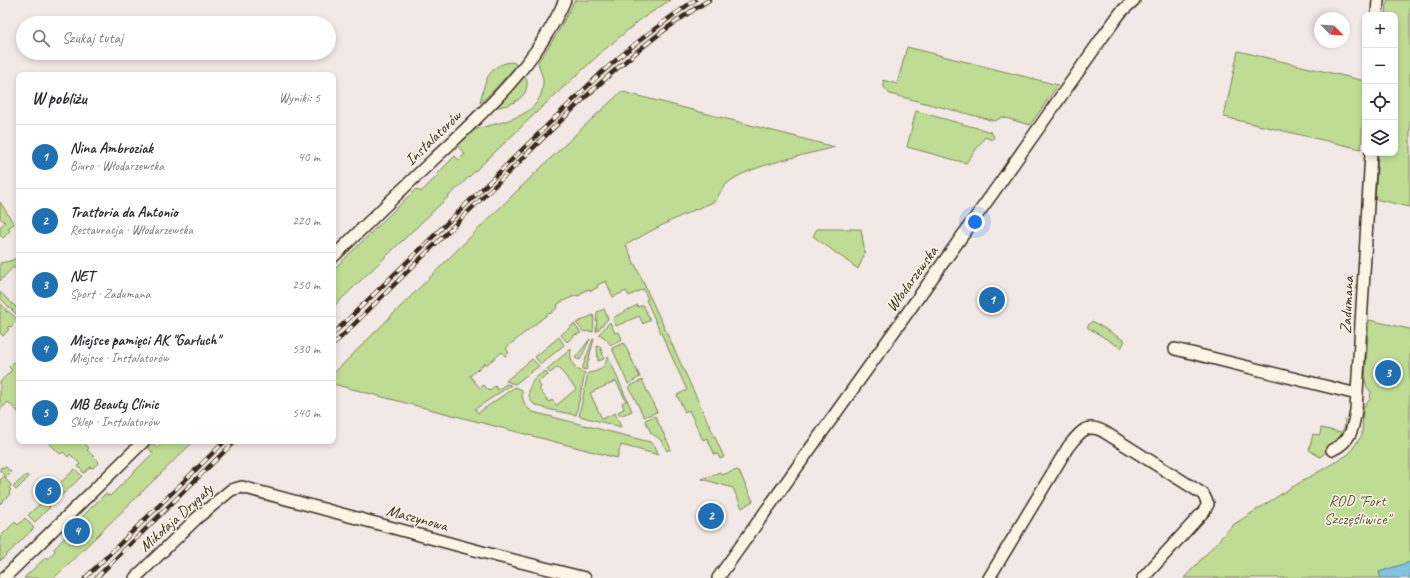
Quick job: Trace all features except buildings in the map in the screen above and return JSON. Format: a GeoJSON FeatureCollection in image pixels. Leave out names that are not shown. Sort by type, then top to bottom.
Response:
{"type":"FeatureCollection","features":[{"type":"Feature","properties":{"kind":"street","name":"Instalatorów"},"geometry":{"type":"LineString","coordinates":[[336,254],[495,99],[528,62],[546,35],[564,0]]}},
{"type":"Feature","properties":{"kind":"street","name":"Włodarzewska"},"geometry":{"type":"LineString","coordinates":[[718,578],[1104,35],[1122,12],[1134,0]]}},
{"type":"Feature","properties":{"kind":"street"},"geometry":{"type":"LineString","coordinates":[[1377,12],[1378,0]]}},
{"type":"Feature","properties":{"kind":"street","name":"Zadumana"},"geometry":{"type":"LineString","coordinates":[[1332,450],[1342,445],[1349,437],[1352,431],[1356,410],[1371,156]]}},
{"type":"Feature","properties":{"kind":"street"},"geometry":{"type":"LineString","coordinates":[[1175,349],[1357,394]]}},
{"type":"Feature","properties":{"kind":"street"},"geometry":{"type":"LineString","coordinates":[[989,578],[1068,448],[1077,436],[1089,427],[1098,428],[1203,494],[1208,504],[1204,511],[1143,578]]}},
{"type":"Feature","properties":{"kind":"street"},"geometry":{"type":"LineString","coordinates":[[4,578],[141,444]]}},
{"type":"Feature","properties":{"kind":"street","name":"Mikołaja Drygały"},"geometry":{"type":"LineString","coordinates":[[135,578],[197,518],[231,490],[242,487]]}},
{"type":"Feature","properties":{"kind":"street","name":"Maszynowa"},"geometry":{"type":"LineString","coordinates":[[242,487],[497,556],[585,578]]}},
{"type":"Feature","properties":{"kind":"green space"},"geometry":{"type":"Polygon","coordinates":[[[575,0],[670,0],[640,20],[604,50],[541,108],[336,304],[336,267],[416,189],[418,191],[422,191],[455,156],[459,160],[465,154],[457,145],[465,136],[477,129],[517,117],[533,107],[542,91],[543,80],[538,62],[557,34],[575,0]]]}},
{"type":"Feature","properties":{"kind":"green space"},"geometry":{"type":"Polygon","coordinates":[[[1387,0],[1410,0],[1410,207],[1375,199],[1378,156],[1398,156],[1398,12],[1386,12],[1387,0]]]}},
{"type":"Feature","properties":{"kind":"green space"},"geometry":{"type":"Polygon","coordinates":[[[907,47],[1058,85],[1030,125],[1002,117],[995,121],[890,94],[884,87],[883,80],[897,84],[907,47]]]}},
{"type":"Feature","properties":{"kind":"green space"},"geometry":{"type":"Polygon","coordinates":[[[1238,51],[1362,80],[1361,149],[1224,117],[1238,51]]]}},
{"type":"Feature","properties":{"kind":"green space"},"geometry":{"type":"Polygon","coordinates":[[[511,62],[515,63],[516,66],[480,103],[488,76],[497,67],[511,62]]]}},
{"type":"Feature","properties":{"kind":"green space"},"geometry":{"type":"Polygon","coordinates":[[[524,77],[526,77],[527,84],[523,95],[509,105],[497,107],[524,77]]]}},
{"type":"Feature","properties":{"kind":"green space"},"geometry":{"type":"Polygon","coordinates":[[[622,91],[835,147],[779,161],[749,171],[726,185],[716,201],[670,221],[626,245],[724,457],[720,459],[718,454],[715,455],[707,438],[703,440],[689,410],[685,412],[677,395],[687,390],[646,300],[648,299],[643,289],[629,296],[626,291],[613,297],[606,281],[597,285],[598,287],[591,291],[589,289],[582,292],[582,294],[578,296],[577,295],[561,302],[550,314],[549,313],[506,348],[509,353],[505,356],[502,352],[486,365],[485,363],[470,376],[480,388],[484,385],[489,391],[495,386],[498,390],[506,384],[511,385],[475,409],[478,413],[515,387],[522,390],[524,403],[527,408],[533,412],[650,442],[655,446],[659,455],[621,445],[617,458],[336,385],[336,371],[512,195],[622,91]]]}},
{"type":"Feature","properties":{"kind":"green space"},"geometry":{"type":"Polygon","coordinates":[[[916,111],[991,132],[994,137],[992,140],[985,137],[966,163],[907,147],[916,111]]]}},
{"type":"Feature","properties":{"kind":"green space"},"geometry":{"type":"Polygon","coordinates":[[[0,202],[14,224],[8,228],[10,231],[3,238],[0,235],[0,227],[5,222],[0,218],[0,202]]]}},
{"type":"Feature","properties":{"kind":"green space"},"geometry":{"type":"Polygon","coordinates":[[[817,229],[861,229],[865,253],[858,269],[813,236],[817,229]]]}},
{"type":"Feature","properties":{"kind":"green space"},"geometry":{"type":"Polygon","coordinates":[[[16,258],[16,270],[13,267],[0,281],[0,263],[16,258]]]}},
{"type":"Feature","properties":{"kind":"green space"},"geometry":{"type":"Polygon","coordinates":[[[0,292],[16,307],[16,314],[0,298],[0,292]]]}},
{"type":"Feature","properties":{"kind":"green space"},"geometry":{"type":"Polygon","coordinates":[[[0,303],[6,309],[6,312],[8,311],[16,318],[16,322],[11,327],[9,326],[7,328],[9,329],[3,336],[0,333],[0,303]]]}},
{"type":"Feature","properties":{"kind":"green space"},"geometry":{"type":"Polygon","coordinates":[[[637,305],[638,307],[643,305],[650,320],[643,324],[639,316],[616,326],[613,319],[616,316],[637,305]]]}},
{"type":"Feature","properties":{"kind":"green space"},"geometry":{"type":"Polygon","coordinates":[[[604,309],[608,319],[596,332],[597,312],[604,309]]]}},
{"type":"Feature","properties":{"kind":"green space"},"geometry":{"type":"Polygon","coordinates":[[[593,315],[593,332],[584,332],[576,323],[593,315]]]}},
{"type":"Feature","properties":{"kind":"green space","name":"ROD \"Fort Szczęśliwice\""},"geometry":{"type":"Polygon","coordinates":[[[1369,320],[1410,329],[1410,562],[1379,572],[1381,578],[1184,578],[1233,525],[1289,489],[1349,454],[1362,435],[1363,409],[1366,403],[1370,400],[1371,392],[1367,387],[1365,380],[1369,320]]]}},
{"type":"Feature","properties":{"kind":"green space"},"geometry":{"type":"Polygon","coordinates":[[[1092,321],[1125,341],[1121,348],[1087,327],[1092,321]]]}},
{"type":"Feature","properties":{"kind":"green space"},"geometry":{"type":"Polygon","coordinates":[[[610,322],[615,333],[619,332],[622,339],[611,345],[599,334],[610,322]]]}},
{"type":"Feature","properties":{"kind":"green space"},"geometry":{"type":"Polygon","coordinates":[[[574,324],[581,333],[575,335],[567,342],[561,335],[574,324]]]}},
{"type":"Feature","properties":{"kind":"green space"},"geometry":{"type":"Polygon","coordinates":[[[559,337],[564,345],[541,364],[535,357],[559,337]]]}},
{"type":"Feature","properties":{"kind":"green space"},"geometry":{"type":"Polygon","coordinates":[[[590,339],[580,360],[575,358],[590,339]]]}},
{"type":"Feature","properties":{"kind":"green space"},"geometry":{"type":"Polygon","coordinates":[[[593,339],[586,370],[582,369],[593,339]]]}},
{"type":"Feature","properties":{"kind":"green space"},"geometry":{"type":"Polygon","coordinates":[[[624,343],[640,377],[628,384],[612,348],[624,343]]]}},
{"type":"Feature","properties":{"kind":"green space"},"geometry":{"type":"Polygon","coordinates":[[[597,346],[600,346],[604,359],[598,361],[597,346]]]}},
{"type":"Feature","properties":{"kind":"green space"},"geometry":{"type":"Polygon","coordinates":[[[571,349],[573,364],[578,370],[585,373],[576,415],[548,409],[534,404],[529,396],[531,384],[545,371],[548,375],[538,382],[541,387],[539,389],[549,402],[552,400],[557,405],[576,389],[558,367],[550,373],[547,369],[571,349]]]}},
{"type":"Feature","properties":{"kind":"green space"},"geometry":{"type":"Polygon","coordinates":[[[608,356],[632,411],[620,416],[618,412],[624,409],[622,403],[626,401],[616,381],[590,393],[602,419],[615,413],[621,427],[579,416],[588,373],[604,366],[608,356]]]}},
{"type":"Feature","properties":{"kind":"green space"},"geometry":{"type":"Polygon","coordinates":[[[532,359],[539,366],[515,384],[506,381],[532,359]]]}},
{"type":"Feature","properties":{"kind":"green space"},"geometry":{"type":"Polygon","coordinates":[[[16,360],[16,410],[8,402],[0,410],[0,382],[12,370],[9,367],[16,360]]]}},
{"type":"Feature","properties":{"kind":"green space"},"geometry":{"type":"Polygon","coordinates":[[[642,380],[657,412],[644,417],[629,387],[642,380]]]}},
{"type":"Feature","properties":{"kind":"green space"},"geometry":{"type":"Polygon","coordinates":[[[655,416],[671,449],[667,451],[660,439],[651,433],[645,420],[655,416]]]}},
{"type":"Feature","properties":{"kind":"green space"},"geometry":{"type":"Polygon","coordinates":[[[1345,420],[1349,421],[1344,434],[1330,449],[1320,457],[1309,450],[1313,434],[1320,435],[1321,428],[1340,432],[1344,429],[1345,420]]]}},
{"type":"Feature","properties":{"kind":"green space"},"geometry":{"type":"Polygon","coordinates":[[[50,444],[85,444],[89,448],[87,450],[99,462],[93,468],[91,467],[84,473],[78,466],[80,464],[70,454],[68,457],[63,452],[60,454],[50,444]]]}},
{"type":"Feature","properties":{"kind":"green space"},"geometry":{"type":"Polygon","coordinates":[[[152,444],[157,448],[162,444],[191,444],[54,578],[24,578],[46,557],[48,559],[55,551],[54,549],[70,532],[76,538],[84,531],[77,524],[78,521],[105,494],[110,496],[153,453],[147,446],[152,444]]]}},
{"type":"Feature","properties":{"kind":"green space"},"geometry":{"type":"Polygon","coordinates":[[[6,467],[11,472],[5,478],[11,485],[9,488],[11,490],[9,492],[10,494],[0,504],[0,480],[5,476],[0,471],[0,468],[6,467]]]}},
{"type":"Feature","properties":{"kind":"green space"},"geometry":{"type":"Polygon","coordinates":[[[75,469],[82,476],[61,496],[54,489],[75,469]]]}},
{"type":"Feature","properties":{"kind":"green space"},"geometry":{"type":"Polygon","coordinates":[[[737,470],[739,471],[753,501],[742,508],[733,488],[702,479],[720,472],[722,475],[737,470]]]}},
{"type":"Feature","properties":{"kind":"green space"},"geometry":{"type":"Polygon","coordinates":[[[26,475],[29,477],[16,490],[13,487],[26,475]]]}},
{"type":"Feature","properties":{"kind":"green space"},"geometry":{"type":"Polygon","coordinates":[[[44,500],[50,507],[35,522],[28,515],[44,500]]]}},
{"type":"Feature","properties":{"kind":"green space"},"geometry":{"type":"Polygon","coordinates":[[[25,518],[34,528],[0,561],[0,537],[15,522],[18,525],[25,518]]]}},
{"type":"Feature","properties":{"kind":"water"},"geometry":{"type":"Polygon","coordinates":[[[1410,562],[1410,578],[1381,578],[1379,572],[1410,562]]]}},
{"type":"Feature","properties":{"kind":"railway"},"geometry":{"type":"LineString","coordinates":[[336,331],[600,74],[670,17],[695,0]]}},
{"type":"Feature","properties":{"kind":"railway"},"geometry":{"type":"LineString","coordinates":[[336,342],[558,123],[606,78],[656,37],[709,0]]}},
{"type":"Feature","properties":{"kind":"railway"},"geometry":{"type":"LineString","coordinates":[[85,578],[222,444]]}},
{"type":"Feature","properties":{"kind":"railway"},"geometry":{"type":"LineString","coordinates":[[96,578],[232,444]]}},
{"type":"Feature","properties":{"kind":"place","name":"Nina Ambroziak"},"geometry":{"type":"Point","coordinates":[992,300]}},
{"type":"Feature","properties":{"kind":"place","name":"NET"},"geometry":{"type":"Point","coordinates":[1388,373]}},
{"type":"Feature","properties":{"kind":"place","name":"MB Beauty Clinic"},"geometry":{"type":"Point","coordinates":[48,491]}},
{"type":"Feature","properties":{"kind":"place","name":"Trattoria da Antonio"},"geometry":{"type":"Point","coordinates":[711,516]}},
{"type":"Feature","properties":{"kind":"place","name":"Miejsce pamięci AK \"Garłuch\""},"geometry":{"type":"Point","coordinates":[77,531]}}]}
